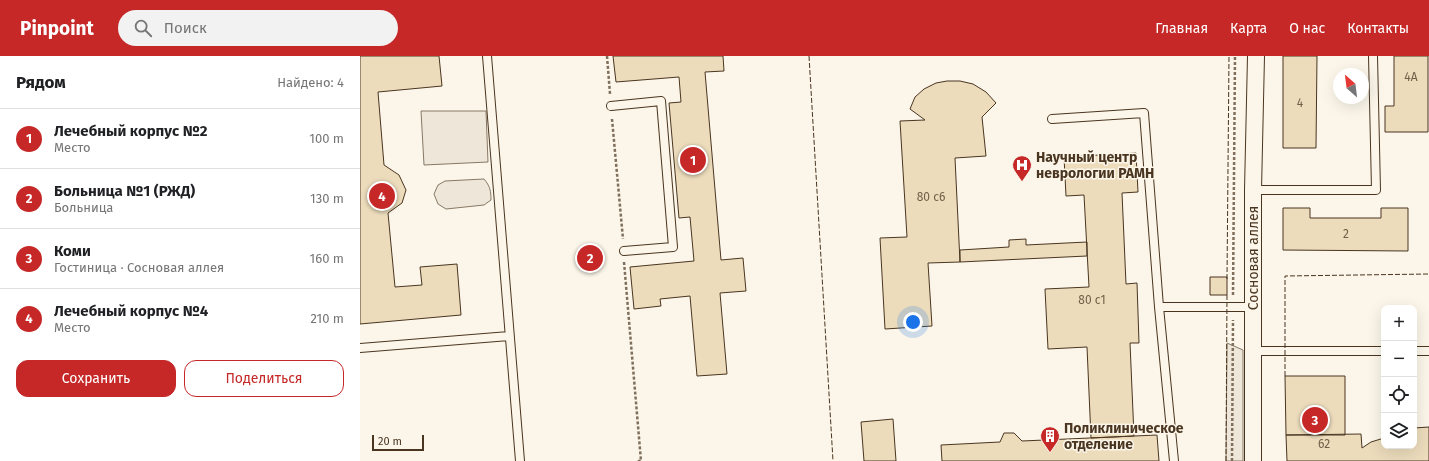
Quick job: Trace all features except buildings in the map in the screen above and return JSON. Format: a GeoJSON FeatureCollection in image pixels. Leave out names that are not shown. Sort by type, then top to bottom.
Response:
{"type":"FeatureCollection","features":[{"type":"Feature","properties":{"kind":"street","name":"Сосновая аллея"},"geometry":{"type":"LineString","coordinates":[[1253,461],[1253,190],[1256,56]]}},
{"type":"Feature","properties":{"kind":"lane"},"geometry":{"type":"LineString","coordinates":[[487,56],[520,461]]}},
{"type":"Feature","properties":{"kind":"lane"},"geometry":{"type":"LineString","coordinates":[[1253,190],[1376,190],[1373,56]]}},
{"type":"Feature","properties":{"kind":"lane"},"geometry":{"type":"LineString","coordinates":[[611,106],[661,102],[662,109],[673,247],[624,251]]}},
{"type":"Feature","properties":{"kind":"lane"},"geometry":{"type":"LineString","coordinates":[[1052,119],[1144,113],[1159,307],[1174,461]]}},
{"type":"Feature","properties":{"kind":"lane"},"geometry":{"type":"LineString","coordinates":[[1159,307],[1253,307]]}},
{"type":"Feature","properties":{"kind":"lane"},"geometry":{"type":"LineString","coordinates":[[360,348],[509,336]]}},
{"type":"Feature","properties":{"kind":"lane"},"geometry":{"type":"LineString","coordinates":[[1253,351],[1381,351]]}},
{"type":"Feature","properties":{"kind":"lane"},"geometry":{"type":"LineString","coordinates":[[1417,351],[1429,351]]}},
{"type":"Feature","properties":{"kind":"path"},"geometry":{"type":"LineString","coordinates":[[1232,461],[1235,56]]}},
{"type":"Feature","properties":{"kind":"shaded area"},"geometry":{"type":"Polygon","coordinates":[[[421,111],[486,111],[488,162],[424,165],[421,111]]]}},
{"type":"Feature","properties":{"kind":"shaded area"},"geometry":{"type":"Polygon","coordinates":[[[484,179],[490,189],[491,200],[484,205],[446,209],[438,204],[434,194],[438,185],[445,181],[484,179]]]}},
{"type":"Feature","properties":{"kind":"shaded area"},"geometry":{"type":"Polygon","coordinates":[[[1227,343],[1243,350],[1243,461],[1226,461],[1227,343]]]}},
{"type":"Feature","properties":{"kind":"fence"},"geometry":{"type":"LineString","coordinates":[[809,56],[833,461]]}},
{"type":"Feature","properties":{"kind":"fence"},"geometry":{"type":"LineString","coordinates":[[1227,279],[1229,56]]}},
{"type":"Feature","properties":{"kind":"fence"},"geometry":{"type":"LineString","coordinates":[[1285,376],[1285,276],[1429,274]]}},
{"type":"Feature","properties":{"kind":"fence"},"geometry":{"type":"LineString","coordinates":[[1226,461],[1227,293]]}},
{"type":"Feature","properties":{"kind":"place","name":"Лечебный корпус №2"},"geometry":{"type":"Point","coordinates":[693,160]}},
{"type":"Feature","properties":{"kind":"place","name":"Научный центр неврологии РАМН"},"geometry":{"type":"Point","coordinates":[1022,182]}},
{"type":"Feature","properties":{"kind":"place","name":"Лечебный корпус №4"},"geometry":{"type":"Point","coordinates":[382,196]}},
{"type":"Feature","properties":{"kind":"place","name":"Больница №1 (РЖД)"},"geometry":{"type":"Point","coordinates":[590,258]}},
{"type":"Feature","properties":{"kind":"place","name":"Коми"},"geometry":{"type":"Point","coordinates":[1315,420]}},
{"type":"Feature","properties":{"kind":"place","name":"Поликлиническое отделение"},"geometry":{"type":"Point","coordinates":[1050,453]}}]}
